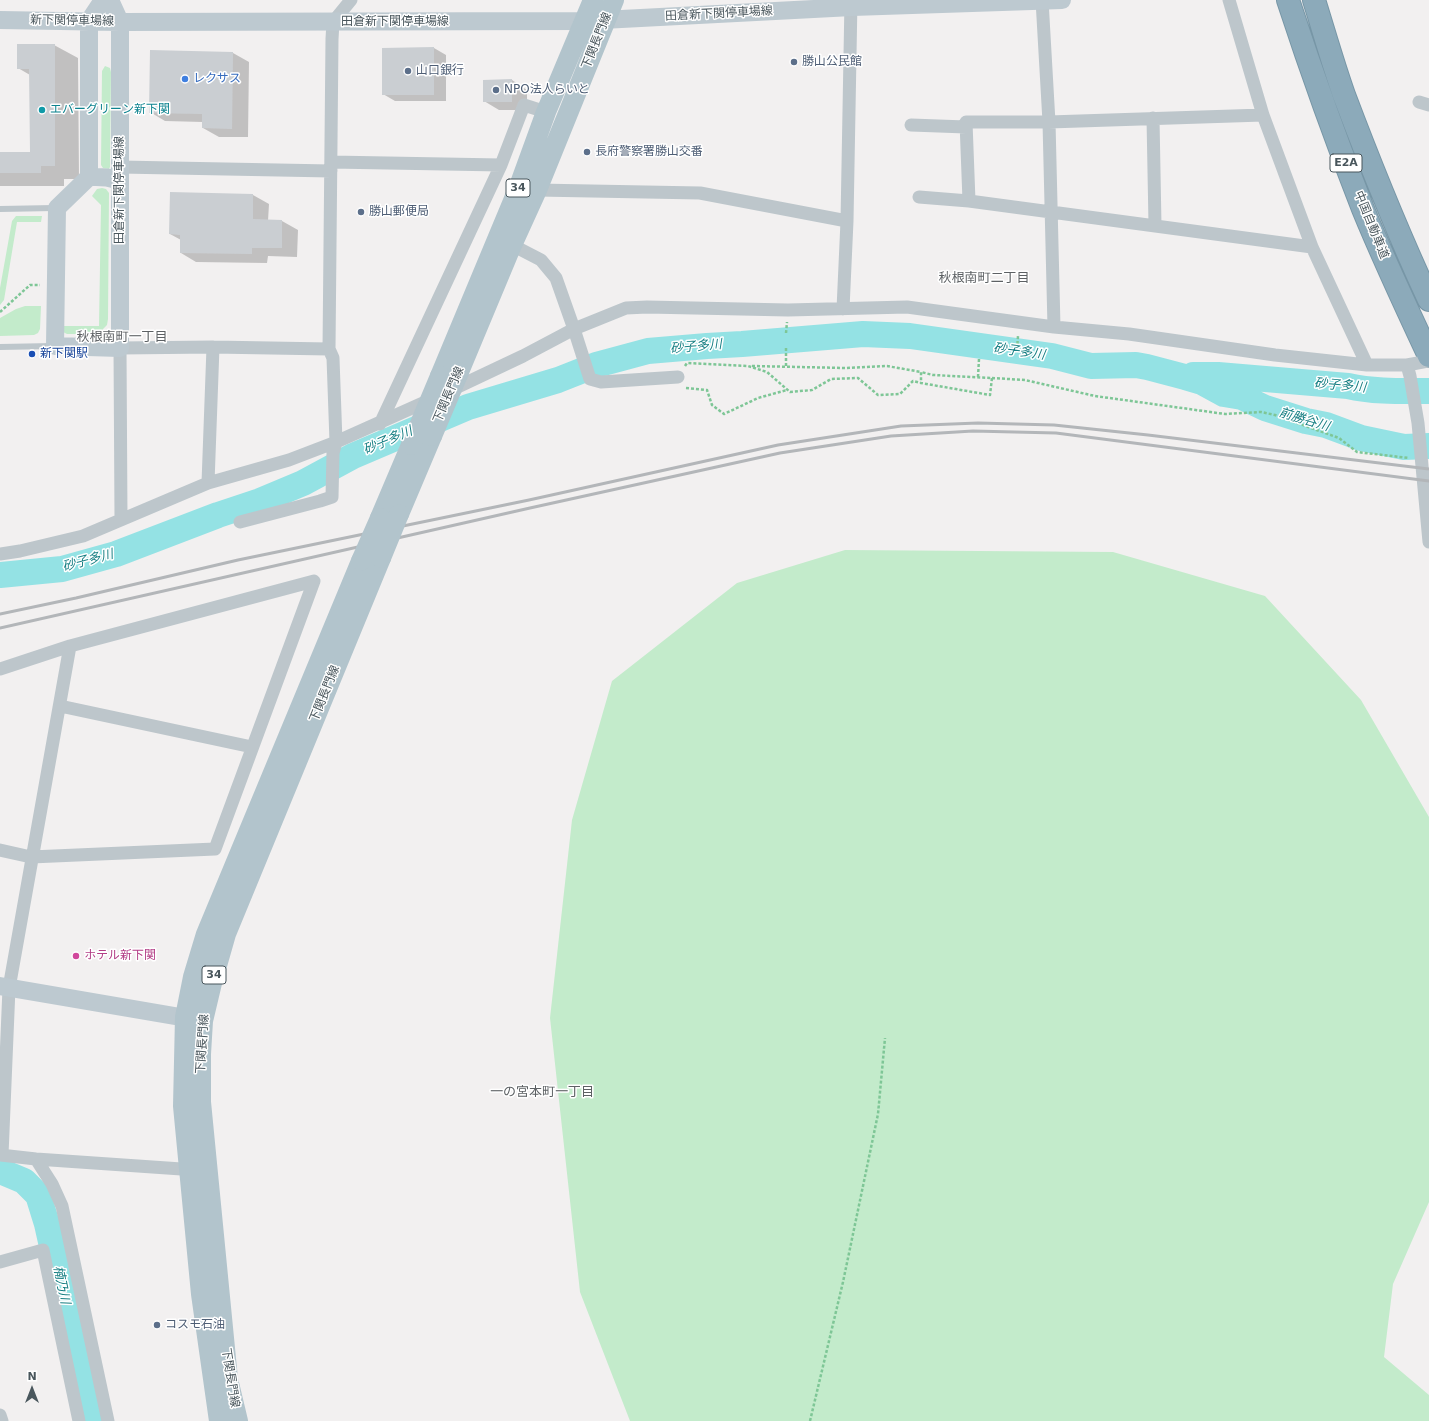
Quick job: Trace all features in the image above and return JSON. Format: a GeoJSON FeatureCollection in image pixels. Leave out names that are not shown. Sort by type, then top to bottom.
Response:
{"type":"FeatureCollection","features":[{"type":"Feature","properties":{"kind":"highway","name":"中国自動車道"},"geometry":{"type":"LineString","coordinates":[[1288,0],[1322,102],[1361,202],[1429,356]]}},
{"type":"Feature","properties":{"kind":"highway","name":"中国自動車道"},"geometry":{"type":"LineString","coordinates":[[1314,0],[1344,94],[1388,207],[1410,260],[1429,300]]}},
{"type":"Feature","properties":{"kind":"main road"},"geometry":{"type":"LineString","coordinates":[[89,177],[89,21],[103,0]]}},
{"type":"Feature","properties":{"kind":"main road","name":"新下関停車場線"},"geometry":{"type":"LineString","coordinates":[[0,20],[120,22],[110,0]]}},
{"type":"Feature","properties":{"kind":"main road","name":"下関長門線"},"geometry":{"type":"LineString","coordinates":[[194,1019],[212,983],[226,934],[381,558],[389,516],[410,445],[518,189],[546,112],[583,22],[594,0]]}},
{"type":"Feature","properties":{"kind":"main road","name":"下関長門線"},"geometry":{"type":"LineString","coordinates":[[218,1421],[201,1294],[198,1170],[201,1102],[201,1054],[194,1019],[194,977],[206,934],[361,562],[389,516],[432,436],[536,190],[614,0]]}},
{"type":"Feature","properties":{"kind":"main road","name":"田倉新下関停車場線"},"geometry":{"type":"LineString","coordinates":[[120,348],[120,22],[583,22],[852,4],[1062,0]]}},
{"type":"Feature","properties":{"kind":"main road"},"geometry":{"type":"LineString","coordinates":[[120,175],[114,178],[89,177],[57,208],[55,346],[120,348]]}},
{"type":"Feature","properties":{"kind":"main road"},"geometry":{"type":"LineString","coordinates":[[4,987],[194,1019]]}},
{"type":"Feature","properties":{"kind":"main road","name":"下関長門線"},"geometry":{"type":"LineString","coordinates":[[198,1170],[228,1379],[238,1421]]}},
{"type":"Feature","properties":{"kind":"street"},"geometry":{"type":"LineString","coordinates":[[240,522],[332,497],[335,448],[333,358],[329,349],[333,22],[351,0]]}},
{"type":"Feature","properties":{"kind":"street"},"geometry":{"type":"LineString","coordinates":[[1042,0],[1049,122],[1054,327]]}},
{"type":"Feature","properties":{"kind":"street"},"geometry":{"type":"LineString","coordinates":[[1229,0],[1263,114],[1312,247],[1367,365]]}},
{"type":"Feature","properties":{"kind":"street"},"geometry":{"type":"LineString","coordinates":[[843,309],[847,221],[852,4]]}},
{"type":"Feature","properties":{"kind":"street"},"geometry":{"type":"LineString","coordinates":[[380,424],[501,165],[524,105],[546,112]]}},
{"type":"Feature","properties":{"kind":"street"},"geometry":{"type":"LineString","coordinates":[[969,201],[966,122],[1049,122],[1263,114]]}},
{"type":"Feature","properties":{"kind":"street"},"geometry":{"type":"LineString","coordinates":[[1153,118],[1155,225]]}},
{"type":"Feature","properties":{"kind":"street"},"geometry":{"type":"LineString","coordinates":[[911,124],[966,127]]}},
{"type":"Feature","properties":{"kind":"street"},"geometry":{"type":"LineString","coordinates":[[120,175],[331,167],[501,165]]}},
{"type":"Feature","properties":{"kind":"street"},"geometry":{"type":"LineString","coordinates":[[536,190],[700,193],[847,221]]}},
{"type":"Feature","properties":{"kind":"street"},"geometry":{"type":"LineString","coordinates":[[919,197],[969,201],[1051,211],[1312,247]]}},
{"type":"Feature","properties":{"kind":"street"},"geometry":{"type":"LineString","coordinates":[[512,245],[541,260],[556,278],[590,379],[601,382],[678,377]]}},
{"type":"Feature","properties":{"kind":"street"},"geometry":{"type":"LineString","coordinates":[[0,554],[83,536],[208,483],[335,448],[380,424],[522,356],[574,329],[626,308],[647,307],[788,310],[907,307],[1054,327],[1129,334],[1275,355],[1408,370],[1429,361]]}},
{"type":"Feature","properties":{"kind":"street"},"geometry":{"type":"LineString","coordinates":[[121,519],[120,348],[213,347],[329,349]]}},
{"type":"Feature","properties":{"kind":"street"},"geometry":{"type":"LineString","coordinates":[[208,483],[213,347]]}},
{"type":"Feature","properties":{"kind":"street"},"geometry":{"type":"LineString","coordinates":[[1408,370],[1416,408],[1419,434],[1418,457],[1429,542]]}},
{"type":"Feature","properties":{"kind":"street"},"geometry":{"type":"LineString","coordinates":[[0,668],[70,646],[314,582],[215,849],[31,857],[0,850]]}},
{"type":"Feature","properties":{"kind":"street"},"geometry":{"type":"LineString","coordinates":[[70,646],[31,857],[4,987],[1,1155],[36,1159],[198,1170]]}},
{"type":"Feature","properties":{"kind":"street"},"geometry":{"type":"LineString","coordinates":[[60,706],[252,747]]}},
{"type":"Feature","properties":{"kind":"street"},"geometry":{"type":"LineString","coordinates":[[36,1159],[52,1184],[62,1206],[108,1421]]}},
{"type":"Feature","properties":{"kind":"street"},"geometry":{"type":"LineString","coordinates":[[0,1262],[43,1250],[79,1421]]}},
{"type":"Feature","properties":{"kind":"street"},"geometry":{"type":"LineString","coordinates":[[0,1415],[2,1421]]}},
{"type":"Feature","properties":{"kind":"lane"},"geometry":{"type":"LineString","coordinates":[[0,208],[57,208]]}},
{"type":"Feature","properties":{"kind":"lane"},"geometry":{"type":"LineString","coordinates":[[0,347],[55,346]]}},
{"type":"Feature","properties":{"kind":"path"},"geometry":{"type":"LineString","coordinates":[[0,312],[30,285],[40,285]]}},
{"type":"Feature","properties":{"kind":"path"},"geometry":{"type":"LineString","coordinates":[[1017,349],[1018,334]]}},
{"type":"Feature","properties":{"kind":"path"},"geometry":{"type":"LineString","coordinates":[[786,348],[786,366]]}},
{"type":"Feature","properties":{"kind":"path"},"geometry":{"type":"LineString","coordinates":[[978,377],[979,359]]}},
{"type":"Feature","properties":{"kind":"path"},"geometry":{"type":"LineString","coordinates":[[787,390],[758,398],[724,414],[712,405],[707,390],[684,388],[678,377],[687,363],[845,368],[888,366],[933,375],[1025,380],[1095,396],[1225,414],[1261,412],[1275,415],[1339,438],[1357,452],[1418,457]]}},
{"type":"Feature","properties":{"kind":"path"},"geometry":{"type":"LineString","coordinates":[[749,366],[767,372],[790,392],[812,390],[831,379],[858,378],[878,395],[900,394],[913,381],[990,395],[992,378]]}},
{"type":"Feature","properties":{"kind":"path"},"geometry":{"type":"LineString","coordinates":[[921,372],[921,383]]}},
{"type":"Feature","properties":{"kind":"path"},"geometry":{"type":"LineString","coordinates":[[810,1421],[843,1282],[878,1114],[885,1038]]}},
{"type":"Feature","properties":{"kind":"green space"},"geometry":{"type":"Polygon","coordinates":[[[105,66],[110,68],[111,72],[109,169],[103,168],[101,165],[102,71],[105,66]]]}},
{"type":"Feature","properties":{"kind":"green space"},"geometry":{"type":"Polygon","coordinates":[[[97,189],[106,189],[109,193],[107,325],[98,334],[67,334],[63,332],[61,326],[99,326],[101,205],[92,196],[97,189]]]}},
{"type":"Feature","properties":{"kind":"green space"},"geometry":{"type":"Polygon","coordinates":[[[16,216],[42,216],[41,222],[17,222],[4,300],[0,305],[0,288],[12,221],[16,216]]]}},
{"type":"Feature","properties":{"kind":"green space"},"geometry":{"type":"Polygon","coordinates":[[[25,306],[41,306],[40,329],[38,333],[34,335],[0,336],[0,318],[25,306]]]}},
{"type":"Feature","properties":{"kind":"green space"},"geometry":{"type":"Polygon","coordinates":[[[845,550],[1113,552],[1265,596],[1361,700],[1429,817],[1429,1202],[1393,1284],[1384,1357],[1429,1395],[1429,1421],[630,1421],[580,1292],[550,1018],[572,820],[612,681],[737,583],[845,550]]]}},
{"type":"Feature","properties":{"kind":"building","name":"エバーグリーン新下関"},"geometry":{"type":"Polygon","coordinates":[[[17,44],[55,44],[55,166],[41,166],[41,173],[0,173],[0,152],[30,152],[29,69],[17,69],[17,44]]]}},
{"type":"Feature","properties":{"kind":"building","name":"山口銀行"},"geometry":{"type":"Polygon","coordinates":[[[434,47],[434,95],[382,95],[382,48],[434,47]]]}},
{"type":"Feature","properties":{"kind":"building"},"geometry":{"type":"Polygon","coordinates":[[[150,50],[233,52],[232,129],[202,128],[202,114],[149,113],[150,50]]]}},
{"type":"Feature","properties":{"kind":"building"},"geometry":{"type":"Polygon","coordinates":[[[512,79],[512,102],[483,102],[483,80],[512,79]]]}},
{"type":"Feature","properties":{"kind":"building"},"geometry":{"type":"Polygon","coordinates":[[[170,192],[253,194],[253,219],[282,220],[282,248],[252,248],[252,254],[180,253],[180,235],[169,234],[170,192]]]}},
{"type":"Feature","properties":{"kind":"waterway","name":"砂子多川"},"geometry":{"type":"LineString","coordinates":[[0,575],[62,569],[116,554],[218,515],[260,501],[303,483],[353,456],[468,407],[558,380],[596,365],[648,351],[863,334],[910,336],[1052,356],[1091,366],[1136,365],[1147,367],[1202,382],[1224,394],[1242,397],[1265,408],[1306,421],[1326,425],[1361,438],[1404,447],[1429,446]]}},
{"type":"Feature","properties":{"kind":"waterway","name":"砂子多川"},"geometry":{"type":"LineString","coordinates":[[1193,375],[1218,375],[1378,390],[1429,391]]}},
{"type":"Feature","properties":{"kind":"waterway","name":"楠乃川"},"geometry":{"type":"LineString","coordinates":[[0,1171],[24,1181],[38,1195],[47,1224],[91,1421]]}},
{"type":"Feature","properties":{"kind":"railway"},"geometry":{"type":"LineString","coordinates":[[0,614],[76,598],[238,560],[529,500],[778,445],[901,426],[978,423],[1054,425],[1429,469]]}},
{"type":"Feature","properties":{"kind":"railway"},"geometry":{"type":"LineString","coordinates":[[0,628],[780,453],[891,436],[973,431],[1056,433],[1429,481]]}},
{"type":"Feature","properties":{"kind":"place","name":"勝山公民館"},"geometry":{"type":"Point","coordinates":[794,62]}},
{"type":"Feature","properties":{"kind":"place","name":"山口銀行"},"geometry":{"type":"Point","coordinates":[408,71]}},
{"type":"Feature","properties":{"kind":"place","name":"レクサス"},"geometry":{"type":"Point","coordinates":[185,79]}},
{"type":"Feature","properties":{"kind":"place","name":"NPO法人らいと"},"geometry":{"type":"Point","coordinates":[496,90]}},
{"type":"Feature","properties":{"kind":"place","name":"エバーグリーン新下関"},"geometry":{"type":"Point","coordinates":[42,110]}},
{"type":"Feature","properties":{"kind":"place","name":"長府警察署勝山交番"},"geometry":{"type":"Point","coordinates":[587,152]}},
{"type":"Feature","properties":{"kind":"place","name":"勝山郵便局"},"geometry":{"type":"Point","coordinates":[361,212]}},
{"type":"Feature","properties":{"kind":"place","name":"新下関駅"},"geometry":{"type":"Point","coordinates":[32,354]}},
{"type":"Feature","properties":{"kind":"place","name":"ホテル新下関"},"geometry":{"type":"Point","coordinates":[76,956]}},
{"type":"Feature","properties":{"kind":"place","name":"コスモ石油"},"geometry":{"type":"Point","coordinates":[157,1325]}},
{"type":"Feature","properties":{"kind":"district","name":"秋根南町二丁目"},"geometry":{"type":"Point","coordinates":[984,279]}},
{"type":"Feature","properties":{"kind":"district","name":"秋根南町一丁目"},"geometry":{"type":"Point","coordinates":[122,338]}},
{"type":"Feature","properties":{"kind":"district","name":"一の宮本町一丁目"},"geometry":{"type":"Point","coordinates":[542,1093]}},
{"type":"Feature","properties":{"kind":"water label","name":"前勝谷川"},"geometry":{"type":"Point","coordinates":[1304,420]}}]}
